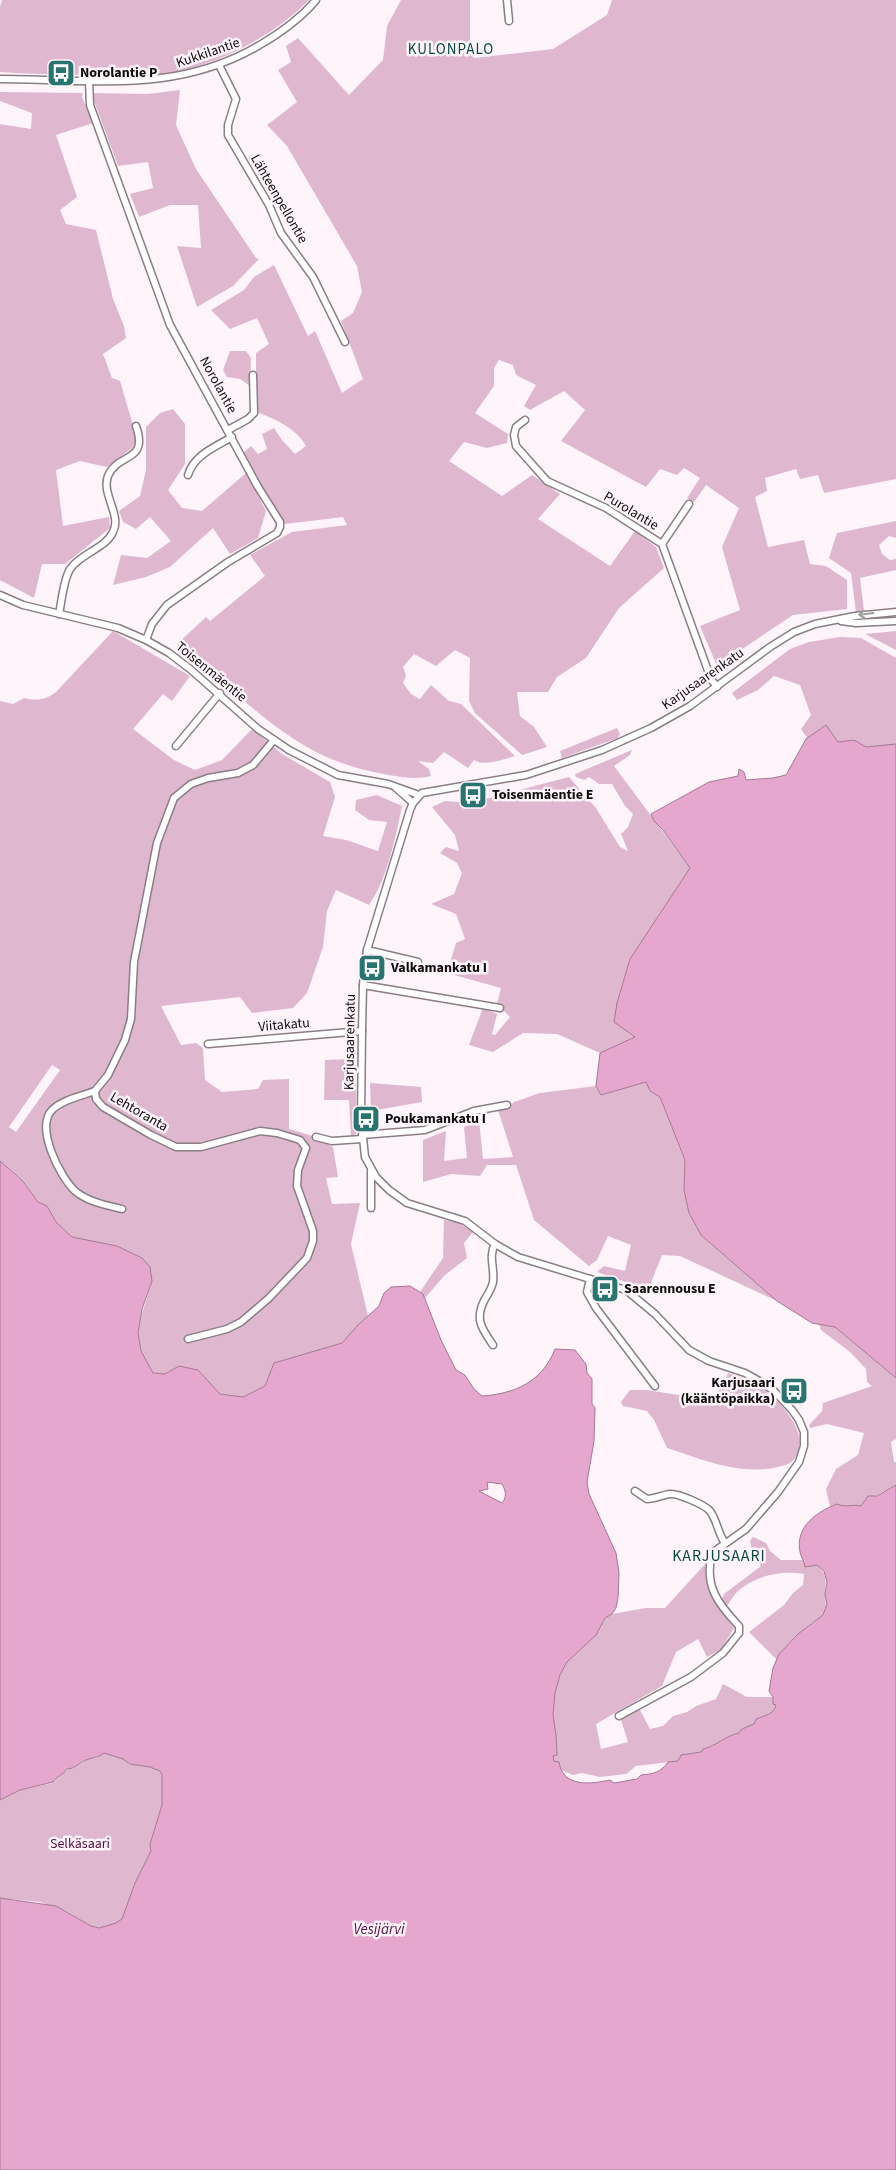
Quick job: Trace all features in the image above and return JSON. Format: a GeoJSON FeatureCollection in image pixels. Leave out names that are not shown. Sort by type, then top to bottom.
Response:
{"type":"FeatureCollection","features":[{"type":"Feature","properties":{"kind":"street","name":"Kukkilantie"},"geometry":{"type":"LineString","coordinates":[[0,80],[153,81],[180,77],[219,65],[247,53],[284,30],[316,0]]}},
{"type":"Feature","properties":{"kind":"street"},"geometry":{"type":"LineString","coordinates":[[507,0],[509,21]]}},
{"type":"Feature","properties":{"kind":"street","name":"Lähteenpellontie"},"geometry":{"type":"LineString","coordinates":[[219,65],[236,99],[228,125],[228,135],[269,205],[281,234],[313,277],[345,342]]}},
{"type":"Feature","properties":{"kind":"street","name":"Norolantie"},"geometry":{"type":"LineString","coordinates":[[89,82],[90,105],[170,325],[258,488],[280,522],[277,533],[228,562],[167,606],[152,624],[146,640]]}},
{"type":"Feature","properties":{"kind":"street"},"geometry":{"type":"LineString","coordinates":[[228,430],[248,419],[254,413],[253,375]]}},
{"type":"Feature","properties":{"kind":"street","name":"Purolantie"},"geometry":{"type":"LineString","coordinates":[[525,420],[516,427],[514,440],[516,446],[539,474],[560,488],[606,508],[662,544],[711,679],[716,687]]}},
{"type":"Feature","properties":{"kind":"street"},"geometry":{"type":"LineString","coordinates":[[60,614],[70,569],[110,537],[114,531],[115,522],[107,490],[107,478],[110,472],[139,447],[141,438],[136,426]]}},
{"type":"Feature","properties":{"kind":"street"},"geometry":{"type":"LineString","coordinates":[[188,475],[191,465],[198,457],[232,437]]}},
{"type":"Feature","properties":{"kind":"street"},"geometry":{"type":"LineString","coordinates":[[662,544],[689,504]]}},
{"type":"Feature","properties":{"kind":"street","name":"Toisenmäentie"},"geometry":{"type":"LineString","coordinates":[[0,595],[23,605],[118,628],[146,640],[169,653],[220,693],[258,729],[274,740],[338,775],[396,787],[420,795]]}},
{"type":"Feature","properties":{"kind":"street","name":"Karjusaarenkatu"},"geometry":{"type":"LineString","coordinates":[[619,1716],[691,1677],[723,1653],[739,1633],[739,1626],[721,1607],[711,1586],[708,1568],[712,1553],[746,1529],[799,1462],[804,1446],[804,1432],[799,1420],[774,1391],[745,1373],[708,1361],[690,1350],[635,1296],[616,1286],[518,1257],[495,1244],[465,1221],[417,1206],[398,1197],[389,1190],[371,1169],[365,1157],[362,1137],[363,985],[367,950],[394,857],[413,803],[420,795],[526,775],[602,750],[659,724],[690,706],[770,647],[788,636],[815,624],[855,616],[896,612]]}},
{"type":"Feature","properties":{"kind":"street","name":"Karjusaarenkatu"},"geometry":{"type":"LineString","coordinates":[[837,620],[856,623],[896,622]]}},
{"type":"Feature","properties":{"kind":"street"},"geometry":{"type":"LineString","coordinates":[[176,746],[220,693]]}},
{"type":"Feature","properties":{"kind":"street","name":"Lehtoranta"},"geometry":{"type":"LineString","coordinates":[[188,1339],[227,1329],[241,1322],[269,1298],[307,1258],[313,1241],[314,1231],[296,1186],[298,1170],[306,1148],[304,1143],[290,1136],[260,1131],[201,1147],[176,1147],[103,1107],[96,1099],[94,1092],[108,1074],[125,1040],[130,1019],[134,962],[157,843],[174,798],[191,784],[208,778],[238,773],[253,765],[274,740]]}},
{"type":"Feature","properties":{"kind":"street"},"geometry":{"type":"LineString","coordinates":[[396,787],[413,803]]}},
{"type":"Feature","properties":{"kind":"street"},"geometry":{"type":"LineString","coordinates":[[367,950],[418,962]]}},
{"type":"Feature","properties":{"kind":"street"},"geometry":{"type":"LineString","coordinates":[[363,985],[500,1008]]}},
{"type":"Feature","properties":{"kind":"street","name":"Viitakatu"},"geometry":{"type":"LineString","coordinates":[[208,1044],[362,1030]]}},
{"type":"Feature","properties":{"kind":"street"},"geometry":{"type":"LineString","coordinates":[[94,1092],[58,1105],[51,1112],[47,1120],[52,1152],[59,1172],[76,1191],[94,1202],[122,1209]]}},
{"type":"Feature","properties":{"kind":"street"},"geometry":{"type":"LineString","coordinates":[[316,1136],[332,1141],[425,1130],[474,1111],[507,1104]]}},
{"type":"Feature","properties":{"kind":"street"},"geometry":{"type":"LineString","coordinates":[[371,1169],[371,1208]]}},
{"type":"Feature","properties":{"kind":"street"},"geometry":{"type":"LineString","coordinates":[[493,1345],[482,1326],[479,1315],[493,1282],[491,1255],[495,1244]]}},
{"type":"Feature","properties":{"kind":"street"},"geometry":{"type":"LineString","coordinates":[[590,1279],[587,1292],[596,1308],[655,1386]]}},
{"type":"Feature","properties":{"kind":"street"},"geometry":{"type":"LineString","coordinates":[[635,1491],[647,1499],[678,1494],[704,1506],[710,1511],[720,1537],[725,1544]]}},
{"type":"Feature","properties":{"kind":"green space"},"geometry":{"type":"Polygon","coordinates":[[[2,0],[309,0],[264,36],[228,55],[172,73],[151,76],[128,76],[0,72],[0,7],[2,0]]]}},
{"type":"Feature","properties":{"kind":"green space"},"geometry":{"type":"Polygon","coordinates":[[[401,0],[470,0],[470,54],[474,58],[553,49],[607,15],[612,0],[896,0],[896,479],[824,493],[818,475],[800,479],[796,469],[765,478],[767,491],[755,497],[768,547],[804,540],[810,564],[826,566],[847,580],[847,609],[793,615],[717,666],[700,626],[740,610],[722,547],[739,508],[706,485],[694,502],[687,498],[700,478],[684,468],[677,475],[660,469],[646,487],[561,441],[585,410],[564,391],[530,410],[524,406],[536,385],[516,375],[513,365],[499,360],[494,368],[494,386],[475,413],[508,434],[507,443],[487,448],[464,442],[449,461],[502,496],[532,475],[560,494],[538,519],[610,566],[635,531],[656,547],[664,568],[619,608],[586,658],[557,677],[548,692],[517,692],[520,716],[534,727],[547,747],[522,755],[475,713],[469,701],[470,658],[455,650],[436,666],[414,654],[403,667],[406,676],[403,683],[411,694],[420,699],[431,685],[449,701],[461,704],[515,756],[488,763],[474,760],[468,768],[444,752],[433,763],[418,761],[429,769],[431,776],[413,778],[359,769],[338,762],[300,743],[265,718],[177,644],[206,617],[210,621],[265,576],[250,555],[292,532],[347,525],[343,517],[285,524],[263,489],[244,452],[251,446],[258,454],[267,449],[262,434],[274,428],[295,454],[306,446],[291,429],[270,417],[256,412],[256,353],[269,344],[257,318],[230,329],[211,310],[244,290],[254,277],[274,265],[308,336],[315,331],[342,393],[363,379],[341,321],[353,313],[362,292],[357,266],[287,146],[267,125],[297,102],[278,70],[291,62],[286,46],[298,38],[349,95],[383,60],[387,26],[401,0]]]}},
{"type":"Feature","properties":{"kind":"green space"},"geometry":{"type":"Polygon","coordinates":[[[180,90],[176,125],[196,169],[256,258],[259,259],[233,286],[197,307],[177,246],[201,248],[198,205],[170,205],[139,217],[130,194],[153,188],[148,162],[118,166],[91,93],[148,94],[180,90]]]}},
{"type":"Feature","properties":{"kind":"green space"},"geometry":{"type":"Polygon","coordinates":[[[0,92],[83,93],[82,97],[93,123],[56,135],[77,197],[60,210],[66,224],[96,230],[113,299],[124,326],[126,338],[103,354],[112,378],[120,381],[137,439],[132,448],[107,467],[80,461],[56,470],[63,526],[109,517],[110,528],[65,564],[42,564],[34,598],[0,580],[0,124],[31,129],[32,113],[0,101],[0,92]]]}},
{"type":"Feature","properties":{"kind":"green space"},"geometry":{"type":"Polygon","coordinates":[[[230,351],[246,351],[251,358],[250,386],[240,379],[227,377],[223,370],[230,351]]]}},
{"type":"Feature","properties":{"kind":"green space"},"geometry":{"type":"Polygon","coordinates":[[[173,409],[185,424],[185,464],[168,490],[182,508],[202,511],[246,473],[266,511],[258,538],[230,554],[213,528],[170,567],[146,577],[113,585],[121,555],[147,558],[171,541],[150,517],[136,529],[123,522],[119,511],[140,496],[146,470],[146,427],[160,413],[173,409]]]}},
{"type":"Feature","properties":{"kind":"green space"},"geometry":{"type":"Polygon","coordinates":[[[896,521],[896,538],[889,536],[879,545],[882,554],[890,560],[896,559],[896,570],[860,578],[864,611],[856,612],[851,573],[829,558],[837,533],[896,521]]]}},
{"type":"Feature","properties":{"kind":"green space"},"geometry":{"type":"Polygon","coordinates":[[[113,631],[190,676],[172,701],[163,694],[133,729],[174,760],[195,770],[222,760],[252,729],[282,754],[330,782],[335,797],[323,836],[346,840],[378,851],[387,822],[369,820],[355,810],[356,800],[377,795],[402,806],[386,871],[375,895],[369,905],[336,890],[327,911],[323,947],[307,993],[293,1008],[252,1013],[240,997],[161,1006],[181,1045],[196,1043],[203,1048],[205,1080],[222,1092],[258,1089],[263,1080],[289,1079],[289,1129],[316,1137],[333,1147],[338,1177],[326,1178],[332,1204],[360,1203],[351,1244],[368,1316],[342,1343],[274,1363],[265,1386],[243,1397],[220,1394],[197,1370],[179,1366],[165,1374],[152,1373],[142,1355],[138,1334],[141,1316],[152,1281],[142,1258],[117,1246],[72,1237],[56,1222],[47,1206],[38,1202],[22,1179],[0,1161],[0,701],[13,704],[24,698],[37,700],[48,697],[56,692],[113,631]],[[52,1065],[9,1127],[16,1132],[60,1070],[52,1065]]]}},
{"type":"Feature","properties":{"kind":"green space"},"geometry":{"type":"Polygon","coordinates":[[[896,631],[896,650],[865,634],[896,631]]]}},
{"type":"Feature","properties":{"kind":"green space"},"geometry":{"type":"Polygon","coordinates":[[[840,637],[861,638],[896,658],[896,804],[807,738],[801,729],[811,715],[800,685],[774,676],[758,690],[737,700],[732,693],[790,649],[809,642],[840,637]]]}},
{"type":"Feature","properties":{"kind":"green space"},"geometry":{"type":"Polygon","coordinates":[[[617,728],[620,734],[618,738],[562,758],[560,751],[617,728]]]}},
{"type":"Feature","properties":{"kind":"green space"},"geometry":{"type":"Polygon","coordinates":[[[632,750],[630,755],[614,766],[690,868],[630,959],[617,1003],[627,1032],[636,1037],[600,1053],[557,1034],[523,1033],[493,1052],[469,1045],[483,1008],[497,1014],[492,1034],[495,1035],[510,1017],[497,1004],[501,988],[447,973],[456,943],[465,939],[456,914],[431,904],[454,894],[462,873],[457,863],[440,853],[446,847],[459,851],[455,835],[432,807],[445,801],[470,803],[569,777],[596,808],[620,847],[628,851],[621,834],[628,827],[633,814],[625,806],[612,784],[599,784],[589,777],[584,780],[576,777],[575,774],[632,750]]]}},
{"type":"Feature","properties":{"kind":"green space"},"geometry":{"type":"Polygon","coordinates":[[[352,1037],[356,1037],[356,1134],[351,1136],[349,1100],[324,1100],[325,1060],[351,1059],[352,1037]]]}},
{"type":"Feature","properties":{"kind":"green space"},"geometry":{"type":"Polygon","coordinates":[[[646,1082],[650,1091],[660,1097],[685,1160],[684,1190],[689,1213],[701,1235],[777,1301],[680,1256],[662,1255],[648,1290],[597,1272],[604,1266],[625,1271],[631,1245],[608,1236],[597,1260],[589,1266],[534,1220],[516,1165],[487,1165],[480,1176],[451,1174],[423,1182],[423,1140],[446,1131],[444,1161],[467,1158],[464,1127],[479,1121],[483,1159],[513,1157],[498,1110],[508,1108],[514,1102],[540,1093],[596,1086],[601,1095],[646,1082]]]}},
{"type":"Feature","properties":{"kind":"green space"},"geometry":{"type":"Polygon","coordinates":[[[370,1083],[421,1087],[422,1102],[371,1111],[370,1083]]]}},
{"type":"Feature","properties":{"kind":"green space"},"geometry":{"type":"Polygon","coordinates":[[[444,1220],[459,1223],[473,1232],[464,1243],[467,1258],[445,1275],[425,1298],[420,1292],[443,1258],[444,1220]]]}},
{"type":"Feature","properties":{"kind":"green space"},"geometry":{"type":"Polygon","coordinates":[[[819,1324],[835,1327],[896,1378],[896,1439],[891,1442],[894,1462],[896,1462],[896,1485],[864,1502],[861,1506],[837,1504],[830,1507],[826,1489],[836,1469],[858,1455],[864,1433],[827,1424],[810,1428],[809,1425],[822,1411],[823,1403],[872,1386],[867,1382],[866,1369],[850,1352],[821,1330],[819,1324]]]}},
{"type":"Feature","properties":{"kind":"green space"},"geometry":{"type":"Polygon","coordinates":[[[728,1373],[761,1388],[786,1411],[800,1439],[798,1452],[791,1462],[767,1469],[752,1470],[723,1466],[667,1448],[654,1420],[647,1411],[623,1406],[621,1402],[630,1390],[647,1390],[710,1400],[723,1386],[728,1373]]]}},
{"type":"Feature","properties":{"kind":"green space"},"geometry":{"type":"Polygon","coordinates":[[[753,1537],[766,1543],[770,1551],[781,1560],[803,1560],[810,1565],[817,1565],[823,1571],[825,1577],[825,1612],[792,1641],[779,1655],[777,1660],[749,1632],[784,1605],[793,1593],[803,1585],[804,1574],[786,1573],[760,1578],[744,1586],[727,1606],[722,1600],[724,1594],[761,1566],[753,1553],[750,1541],[753,1537]]]}},
{"type":"Feature","properties":{"kind":"green space"},"geometry":{"type":"Polygon","coordinates":[[[705,1564],[715,1598],[734,1628],[721,1650],[707,1657],[698,1639],[676,1652],[662,1686],[596,1724],[601,1749],[628,1742],[621,1720],[639,1708],[650,1729],[663,1726],[673,1716],[716,1699],[723,1684],[747,1697],[773,1697],[775,1707],[772,1713],[757,1719],[754,1724],[742,1729],[739,1733],[703,1749],[701,1752],[681,1755],[678,1761],[636,1766],[626,1774],[600,1777],[582,1773],[573,1775],[561,1770],[554,1761],[553,1756],[557,1747],[553,1715],[555,1693],[560,1675],[567,1662],[596,1635],[605,1618],[612,1614],[646,1608],[665,1608],[705,1564]]]}},
{"type":"Feature","properties":{"kind":"green space","name":"Selkäsaari"},"geometry":{"type":"Polygon","coordinates":[[[104,1753],[124,1759],[130,1764],[150,1767],[160,1771],[162,1775],[162,1805],[150,1844],[151,1851],[135,1883],[122,1919],[116,1923],[99,1928],[91,1926],[66,1911],[40,1902],[0,1898],[0,1800],[20,1790],[53,1783],[64,1772],[87,1759],[97,1758],[104,1753]]]}},
{"type":"Feature","properties":{"kind":"water"},"geometry":{"type":"Polygon","coordinates":[[[826,725],[838,742],[854,740],[866,747],[896,744],[896,1378],[835,1327],[812,1323],[777,1301],[701,1235],[689,1213],[684,1190],[685,1160],[660,1097],[650,1091],[646,1082],[601,1095],[596,1086],[600,1053],[635,1037],[614,1022],[617,1003],[630,959],[690,868],[663,830],[654,821],[651,814],[709,782],[738,776],[739,769],[744,772],[746,780],[786,775],[806,739],[826,725]]]}},
{"type":"Feature","properties":{"kind":"water","name":"Vesijärvi"},"geometry":{"type":"Polygon","coordinates":[[[0,1161],[22,1180],[38,1202],[47,1206],[56,1222],[72,1237],[117,1246],[142,1258],[150,1267],[152,1281],[142,1309],[138,1333],[141,1351],[153,1373],[165,1374],[179,1366],[198,1370],[220,1394],[243,1397],[265,1386],[274,1363],[342,1343],[379,1306],[384,1293],[391,1287],[410,1286],[423,1294],[441,1340],[456,1370],[465,1375],[474,1389],[482,1396],[506,1392],[526,1384],[543,1370],[555,1349],[575,1350],[586,1364],[587,1373],[592,1379],[592,1404],[595,1408],[594,1441],[587,1482],[589,1494],[616,1553],[619,1573],[616,1608],[612,1614],[605,1618],[596,1635],[567,1662],[560,1675],[555,1693],[553,1715],[557,1755],[553,1756],[554,1761],[559,1762],[566,1776],[572,1780],[595,1783],[610,1780],[614,1783],[637,1779],[641,1775],[660,1770],[668,1762],[678,1761],[681,1755],[701,1752],[703,1749],[739,1733],[742,1729],[754,1724],[756,1719],[773,1711],[776,1705],[773,1704],[773,1697],[769,1691],[773,1668],[779,1654],[798,1634],[823,1615],[827,1604],[825,1594],[827,1582],[824,1571],[817,1565],[805,1567],[800,1554],[799,1543],[804,1527],[815,1516],[829,1507],[837,1504],[861,1506],[868,1496],[877,1496],[896,1485],[896,2170],[0,2170],[0,1898],[56,1906],[91,1926],[99,1928],[116,1923],[122,1919],[135,1883],[151,1851],[150,1844],[162,1805],[162,1775],[160,1771],[150,1767],[130,1764],[123,1759],[104,1753],[67,1769],[53,1782],[20,1790],[0,1800],[0,1161]],[[487,1482],[488,1489],[479,1491],[502,1503],[505,1494],[502,1484],[487,1482]]]}},
{"type":"Feature","properties":{"kind":"place","name":"Norolantie P"},"geometry":{"type":"Point","coordinates":[61,73]}},
{"type":"Feature","properties":{"kind":"place","name":"Toisenmäentie E"},"geometry":{"type":"Point","coordinates":[473,795]}},
{"type":"Feature","properties":{"kind":"place","name":"Valkamankatu I"},"geometry":{"type":"Point","coordinates":[372,968]}},
{"type":"Feature","properties":{"kind":"place","name":"Poukamankatu I"},"geometry":{"type":"Point","coordinates":[366,1119]}},
{"type":"Feature","properties":{"kind":"place","name":"Saarennousu E"},"geometry":{"type":"Point","coordinates":[605,1289]}},
{"type":"Feature","properties":{"kind":"place","name":"Karjusaari (kääntöpaikka)"},"geometry":{"type":"Point","coordinates":[794,1391]}},
{"type":"Feature","properties":{"kind":"district","name":"KULONPALO"},"geometry":{"type":"Point","coordinates":[451,49]}},
{"type":"Feature","properties":{"kind":"district","name":"KARJUSAARI"},"geometry":{"type":"Point","coordinates":[719,1556]}}]}
